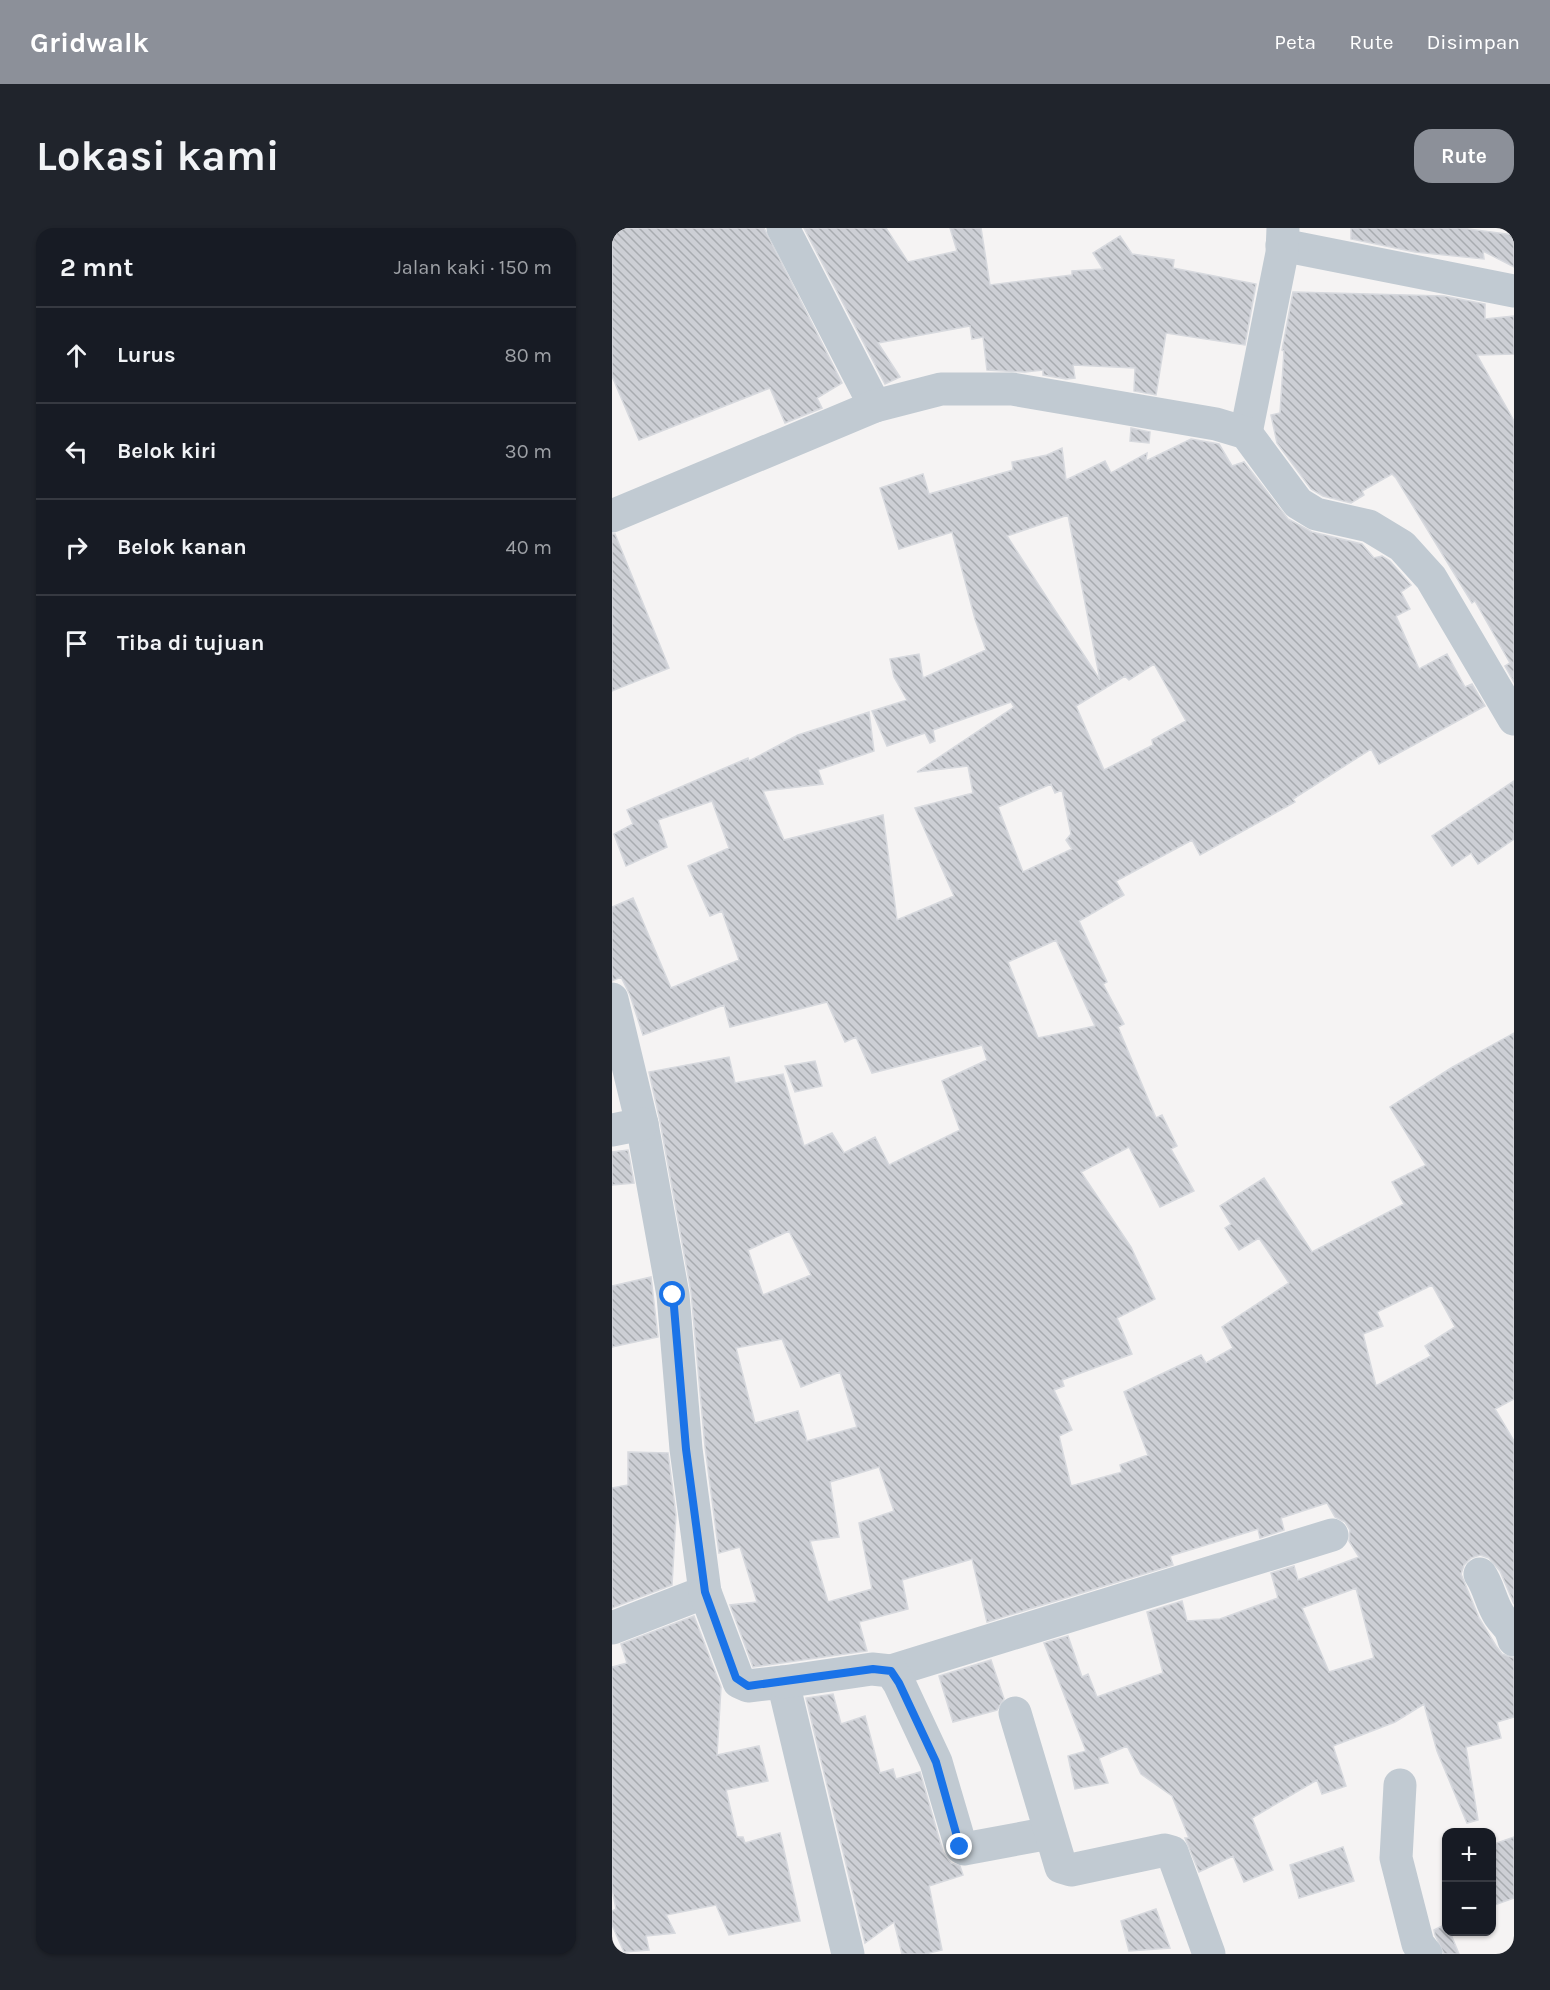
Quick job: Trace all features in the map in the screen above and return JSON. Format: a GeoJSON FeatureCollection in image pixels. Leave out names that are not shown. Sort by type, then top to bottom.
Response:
{"type":"FeatureCollection","features":[{"type":"Feature","properties":{"kind":"street"},"geometry":{"type":"LineString","coordinates":[[783,228],[875,406]]}},
{"type":"Feature","properties":{"kind":"street"},"geometry":{"type":"LineString","coordinates":[[1246,433],[1274,298],[1283,242],[1514,291]]}},
{"type":"Feature","properties":{"kind":"street"},"geometry":{"type":"LineString","coordinates":[[612,516],[875,406],[941,389],[1012,389],[1216,424],[1246,433],[1298,503],[1316,514],[1379,530],[1407,551],[1431,578],[1514,719]]}},
{"type":"Feature","properties":{"kind":"street"},"geometry":{"type":"LineString","coordinates":[[612,999],[627,1128],[673,1295],[686,1449],[705,1592],[739,1682],[748,1686],[873,1669],[891,1671],[1332,1535]]}},
{"type":"Feature","properties":{"kind":"street"},"geometry":{"type":"LineString","coordinates":[[1480,1574],[1490,1588],[1500,1616],[1509,1623],[1514,1640]]}},
{"type":"Feature","properties":{"kind":"street"},"geometry":{"type":"LineString","coordinates":[[612,1628],[705,1592]]}},
{"type":"Feature","properties":{"kind":"street"},"geometry":{"type":"LineString","coordinates":[[891,1671],[899,1683],[936,1762],[960,1847],[964,1849],[1050,1833]]}},
{"type":"Feature","properties":{"kind":"street"},"geometry":{"type":"LineString","coordinates":[[783,1682],[848,1954]]}},
{"type":"Feature","properties":{"kind":"street"},"geometry":{"type":"LineString","coordinates":[[1015,1713],[1061,1866],[1066,1870],[1165,1850],[1172,1852],[1209,1954]]}},
{"type":"Feature","properties":{"kind":"street"},"geometry":{"type":"LineString","coordinates":[[1400,1785],[1396,1858],[1418,1944],[1426,1954]]}},
{"type":"Feature","properties":{"kind":"building"},"geometry":{"type":"Polygon","coordinates":[[[612,228],[764,228],[842,383],[817,398],[822,408],[785,423],[770,388],[639,440],[612,376],[612,228]]]}},
{"type":"Feature","properties":{"kind":"building"},"geometry":{"type":"Polygon","coordinates":[[[804,228],[886,228],[908,262],[957,251],[950,228],[981,228],[990,285],[1072,275],[1072,271],[1103,269],[1093,253],[1120,236],[1132,254],[1174,260],[1173,268],[1256,284],[1245,345],[1166,333],[1156,395],[1134,391],[1135,368],[1073,365],[1075,378],[1066,379],[1043,375],[1043,370],[1025,372],[987,370],[983,337],[972,339],[970,326],[878,343],[900,377],[885,384],[804,228]]]}},
{"type":"Feature","properties":{"kind":"building"},"geometry":{"type":"Polygon","coordinates":[[[1351,228],[1461,228],[1514,235],[1514,267],[1483,251],[1484,259],[1415,252],[1351,239],[1351,228]]]}},
{"type":"Feature","properties":{"kind":"building"},"geometry":{"type":"Polygon","coordinates":[[[1293,292],[1444,296],[1485,304],[1485,319],[1514,316],[1514,354],[1477,355],[1514,421],[1514,682],[1505,666],[1510,663],[1475,601],[1472,603],[1396,478],[1392,474],[1362,491],[1364,495],[1351,503],[1323,496],[1311,489],[1277,443],[1271,415],[1280,413],[1284,351],[1282,350],[1293,292]]]}},
{"type":"Feature","properties":{"kind":"building"},"geometry":{"type":"Polygon","coordinates":[[[1131,428],[1150,432],[1149,443],[1130,441],[1131,428]]]}},
{"type":"Feature","properties":{"kind":"building"},"geometry":{"type":"Polygon","coordinates":[[[1191,439],[1219,444],[1232,466],[1244,462],[1288,519],[1312,532],[1362,544],[1374,558],[1382,556],[1390,561],[1411,585],[1401,592],[1410,609],[1396,616],[1419,669],[1447,654],[1465,687],[1472,684],[1485,706],[1379,764],[1371,749],[1293,799],[1295,802],[1200,855],[1192,840],[1116,881],[1124,895],[1079,921],[1107,982],[1103,984],[1124,1024],[1118,1027],[1156,1118],[1162,1115],[1177,1146],[1171,1149],[1194,1191],[1160,1207],[1129,1147],[1081,1172],[1131,1247],[1155,1299],[1117,1318],[1132,1354],[1062,1380],[1064,1386],[1054,1390],[1072,1430],[1059,1436],[1071,1486],[1122,1472],[1120,1465],[1148,1455],[1124,1392],[1201,1355],[1206,1363],[1233,1348],[1222,1327],[1289,1283],[1259,1238],[1239,1250],[1225,1228],[1231,1224],[1220,1206],[1264,1178],[1312,1252],[1404,1204],[1392,1182],[1426,1165],[1390,1107],[1451,1068],[1514,1033],[1514,1399],[1495,1409],[1514,1441],[1514,1604],[1500,1571],[1489,1558],[1480,1555],[1471,1558],[1464,1565],[1461,1574],[1479,1618],[1496,1646],[1502,1654],[1514,1658],[1514,1717],[1497,1722],[1501,1738],[1466,1747],[1478,1820],[1467,1823],[1437,1751],[1424,1704],[1395,1722],[1333,1746],[1346,1786],[1322,1794],[1317,1780],[1252,1818],[1273,1870],[1244,1882],[1233,1856],[1199,1872],[1185,1838],[1189,1838],[1172,1796],[1141,1774],[1127,1746],[1099,1758],[1108,1783],[1075,1789],[1068,1756],[1086,1751],[1044,1643],[1068,1636],[1082,1677],[1088,1674],[1097,1697],[1163,1673],[1147,1612],[1182,1601],[1187,1621],[1220,1619],[1278,1598],[1271,1573],[1294,1566],[1298,1580],[1359,1557],[1349,1541],[1350,1530],[1345,1522],[1335,1517],[1327,1503],[1281,1518],[1284,1530],[1260,1538],[1258,1529],[1170,1556],[1173,1565],[987,1622],[972,1559],[902,1580],[908,1609],[859,1622],[867,1651],[753,1667],[730,1605],[757,1602],[740,1547],[719,1553],[705,1447],[691,1292],[649,1072],[729,1057],[735,1083],[783,1074],[804,1146],[832,1133],[844,1153],[875,1137],[889,1165],[960,1130],[942,1081],[987,1060],[982,1045],[872,1073],[856,1037],[845,1042],[827,1002],[730,1027],[724,1005],[643,1035],[630,995],[621,977],[612,981],[612,907],[633,898],[671,988],[739,960],[722,911],[710,916],[688,866],[729,848],[712,801],[658,820],[667,847],[626,866],[614,834],[633,824],[627,810],[748,758],[749,761],[798,735],[869,712],[874,751],[818,770],[823,784],[763,791],[784,840],[883,815],[897,920],[954,896],[915,808],[973,793],[968,766],[917,772],[1014,707],[1011,702],[933,730],[935,741],[930,743],[925,733],[887,746],[872,711],[907,700],[894,677],[890,659],[919,654],[923,678],[986,650],[975,619],[952,532],[899,549],[880,488],[923,474],[929,494],[1013,470],[1012,462],[1047,455],[1062,448],[1066,480],[1105,461],[1111,473],[1147,453],[1146,461],[1191,439]],[[1068,515],[1007,536],[1100,680],[1068,515]],[[1154,664],[1129,680],[1125,676],[1076,706],[1104,770],[1153,745],[1152,740],[1186,721],[1154,664]],[[1051,784],[998,807],[1023,872],[1072,849],[1066,840],[1071,834],[1062,790],[1055,793],[1051,784]],[[1056,940],[1008,962],[1038,1038],[1095,1026],[1056,940]],[[789,1231],[748,1250],[763,1295],[811,1275],[789,1231]],[[1432,1285],[1377,1312],[1383,1326],[1363,1334],[1376,1386],[1431,1356],[1425,1346],[1455,1327],[1432,1285]],[[782,1339],[736,1348],[755,1423],[798,1411],[807,1441],[857,1427],[840,1372],[801,1387],[782,1339]],[[879,1467],[830,1482],[839,1537],[810,1541],[828,1602],[872,1589],[859,1523],[894,1511],[879,1467]],[[1356,1588],[1302,1608],[1329,1672],[1374,1658],[1356,1588]]]}},
{"type":"Feature","properties":{"kind":"building"},"geometry":{"type":"Polygon","coordinates":[[[612,534],[615,534],[669,668],[612,691],[612,534]]]}},
{"type":"Feature","properties":{"kind":"building"},"geometry":{"type":"Polygon","coordinates":[[[1514,781],[1514,839],[1478,864],[1471,853],[1452,866],[1432,836],[1514,781]]]}},
{"type":"Feature","properties":{"kind":"building"},"geometry":{"type":"Polygon","coordinates":[[[815,1061],[822,1086],[795,1092],[785,1066],[815,1061]]]}},
{"type":"Feature","properties":{"kind":"building"},"geometry":{"type":"Polygon","coordinates":[[[628,1150],[634,1183],[612,1185],[612,1152],[628,1150]]]}},
{"type":"Feature","properties":{"kind":"building"},"geometry":{"type":"Polygon","coordinates":[[[651,1277],[658,1337],[612,1347],[612,1286],[651,1277]]]}},
{"type":"Feature","properties":{"kind":"building"},"geometry":{"type":"Polygon","coordinates":[[[628,1452],[668,1453],[676,1515],[672,1585],[612,1608],[612,1488],[628,1485],[628,1452]]]}},
{"type":"Feature","properties":{"kind":"building"},"geometry":{"type":"Polygon","coordinates":[[[694,1616],[721,1687],[717,1755],[759,1746],[768,1781],[726,1790],[737,1837],[743,1837],[745,1843],[780,1833],[800,1921],[729,1935],[716,1905],[666,1915],[675,1933],[646,1936],[649,1950],[624,1952],[612,1925],[612,1911],[616,1909],[612,1889],[612,1667],[627,1663],[621,1644],[694,1616]]]}},
{"type":"Feature","properties":{"kind":"building"},"geometry":{"type":"Polygon","coordinates":[[[991,1660],[1004,1699],[997,1710],[953,1722],[939,1676],[991,1660]]]}},
{"type":"Feature","properties":{"kind":"building"},"geometry":{"type":"Polygon","coordinates":[[[833,1694],[841,1724],[865,1716],[880,1773],[893,1769],[896,1779],[920,1772],[943,1852],[951,1863],[960,1866],[963,1875],[929,1886],[942,1950],[925,1954],[902,1954],[894,1922],[865,1943],[806,1698],[833,1694]]]}},
{"type":"Feature","properties":{"kind":"building"},"geometry":{"type":"Polygon","coordinates":[[[1514,1837],[1514,1898],[1496,1905],[1496,1882],[1496,1843],[1514,1837]]]}},
{"type":"Feature","properties":{"kind":"building"},"geometry":{"type":"Polygon","coordinates":[[[1343,1847],[1354,1881],[1299,1898],[1290,1865],[1343,1847]]]}},
{"type":"Feature","properties":{"kind":"building"},"geometry":{"type":"Polygon","coordinates":[[[1156,1909],[1170,1948],[1129,1951],[1121,1921],[1156,1909]]]}},
{"type":"Feature","properties":{"kind":"building"},"geometry":{"type":"Polygon","coordinates":[[[1442,1926],[1442,1936],[1452,1936],[1459,1954],[1444,1954],[1434,1930],[1442,1926]]]}},
{"type":"Feature","properties":{"kind":"route"},"geometry":{"type":"LineString","coordinates":[[673,1295],[686,1449],[705,1592],[736,1678],[743,1685],[748,1686],[873,1669],[891,1671],[899,1683],[936,1762],[960,1847]]}}]}
